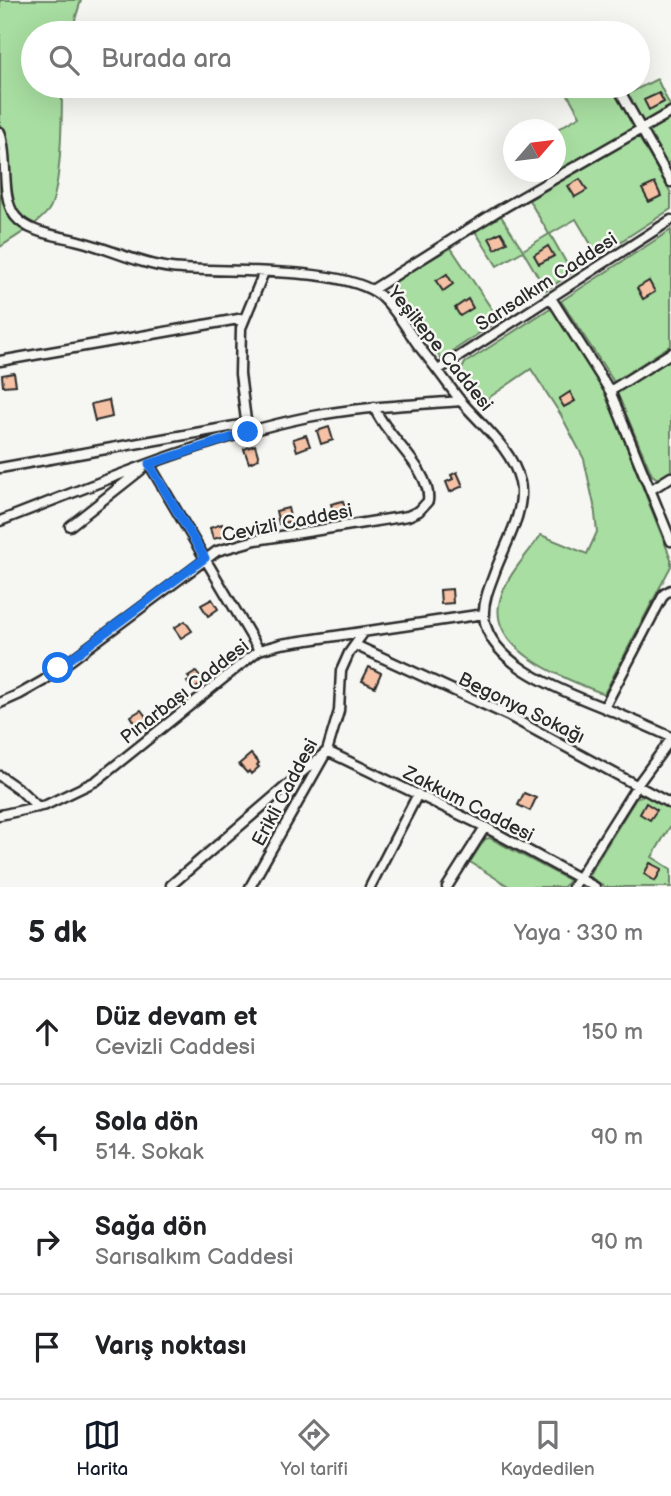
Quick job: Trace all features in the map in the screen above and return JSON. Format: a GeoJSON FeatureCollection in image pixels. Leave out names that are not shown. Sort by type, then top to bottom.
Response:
{"type":"FeatureCollection","features":[{"type":"Feature","properties":{"kind":"street"},"geometry":{"type":"LineString","coordinates":[[624,98],[671,182]]}},
{"type":"Feature","properties":{"kind":"street"},"geometry":{"type":"LineString","coordinates":[[372,290],[496,212],[671,111]]}},
{"type":"Feature","properties":{"kind":"street","name":"Yeşiltepe Caddesi"},"geometry":{"type":"LineString","coordinates":[[0,132],[5,151],[6,189],[10,209],[28,226],[169,268],[264,272],[362,285],[389,305],[461,401],[505,451],[520,481],[518,508],[489,591],[484,614]]}},
{"type":"Feature","properties":{"kind":"street","name":"Sarısalkım Caddesi"},"geometry":{"type":"LineString","coordinates":[[438,370],[671,220]]}},
{"type":"Feature","properties":{"kind":"street"},"geometry":{"type":"LineString","coordinates":[[247,428],[240,374],[240,339],[244,318],[264,272]]}},
{"type":"Feature","properties":{"kind":"street"},"geometry":{"type":"LineString","coordinates":[[551,298],[610,391],[671,541]]}},
{"type":"Feature","properties":{"kind":"street"},"geometry":{"type":"LineString","coordinates":[[0,361],[244,318]]}},
{"type":"Feature","properties":{"kind":"street"},"geometry":{"type":"LineString","coordinates":[[610,391],[671,353]]}},
{"type":"Feature","properties":{"kind":"street"},"geometry":{"type":"LineString","coordinates":[[0,468],[374,407],[461,401]]}},
{"type":"Feature","properties":{"kind":"street","name":"Cevizli Caddesi"},"geometry":{"type":"LineString","coordinates":[[0,702],[20,695],[43,681],[217,551],[236,544],[408,516],[419,511],[428,501],[426,483],[382,424],[374,407]]}},
{"type":"Feature","properties":{"kind":"street"},"geometry":{"type":"LineString","coordinates":[[0,520],[247,428]]}},
{"type":"Feature","properties":{"kind":"street"},"geometry":{"type":"LineString","coordinates":[[149,464],[259,650]]}},
{"type":"Feature","properties":{"kind":"street"},"geometry":{"type":"LineString","coordinates":[[70,526],[149,464]]}},
{"type":"Feature","properties":{"kind":"street"},"geometry":{"type":"LineString","coordinates":[[652,489],[671,477]]}},
{"type":"Feature","properties":{"kind":"street"},"geometry":{"type":"LineString","coordinates":[[604,708],[664,594],[671,590]]}},
{"type":"Feature","properties":{"kind":"street"},"geometry":{"type":"LineString","coordinates":[[484,614],[496,643],[517,666],[546,683],[671,738],[638,784],[573,887]]}},
{"type":"Feature","properties":{"kind":"street","name":"Pınarbaşı Caddesi"},"geometry":{"type":"LineString","coordinates":[[0,815],[38,807],[68,796],[96,781],[259,650],[281,644],[484,614]]}},
{"type":"Feature","properties":{"kind":"street","name":"Erikli Caddesi"},"geometry":{"type":"LineString","coordinates":[[250,887],[327,751],[339,711],[341,671],[364,632]]}},
{"type":"Feature","properties":{"kind":"street","name":"Begonya Sokağı"},"geometry":{"type":"LineString","coordinates":[[355,645],[507,715],[671,804]]}},
{"type":"Feature","properties":{"kind":"street"},"geometry":{"type":"LineString","coordinates":[[172,886],[327,751]]}},
{"type":"Feature","properties":{"kind":"street","name":"Zakkum Caddesi"},"geometry":{"type":"LineString","coordinates":[[327,751],[485,827],[595,887]]}},
{"type":"Feature","properties":{"kind":"street"},"geometry":{"type":"LineString","coordinates":[[0,776],[38,807]]}},
{"type":"Feature","properties":{"kind":"street"},"geometry":{"type":"LineString","coordinates":[[370,887],[418,794]]}},
{"type":"Feature","properties":{"kind":"street"},"geometry":{"type":"LineString","coordinates":[[447,887],[485,827]]}},
{"type":"Feature","properties":{"kind":"green space"},"geometry":{"type":"Polygon","coordinates":[[[0,0],[81,0],[75,21],[21,21],[21,98],[62,98],[60,151],[56,187],[48,211],[0,247],[0,0]]]}},
{"type":"Feature","properties":{"kind":"green space"},"geometry":{"type":"Polygon","coordinates":[[[657,79],[671,108],[647,122],[640,120],[629,98],[650,98],[650,82],[657,79]]]}},
{"type":"Feature","properties":{"kind":"green space"},"geometry":{"type":"Polygon","coordinates":[[[570,98],[620,98],[636,127],[566,166],[566,124],[580,116],[570,98]]]}},
{"type":"Feature","properties":{"kind":"green space"},"geometry":{"type":"Polygon","coordinates":[[[671,117],[671,161],[665,165],[647,134],[648,129],[671,117]]]}},
{"type":"Feature","properties":{"kind":"green space"},"geometry":{"type":"Polygon","coordinates":[[[638,136],[671,193],[671,209],[598,256],[576,219],[550,234],[572,273],[546,290],[523,251],[497,266],[475,231],[501,216],[523,250],[549,234],[529,200],[560,182],[566,182],[566,178],[638,136]]]}},
{"type":"Feature","properties":{"kind":"green space"},"geometry":{"type":"Polygon","coordinates":[[[671,230],[671,345],[614,382],[561,301],[671,230]]]}},
{"type":"Feature","properties":{"kind":"green space"},"geometry":{"type":"Polygon","coordinates":[[[451,248],[499,320],[441,359],[394,293],[396,281],[400,277],[451,248]]]}},
{"type":"Feature","properties":{"kind":"green space"},"geometry":{"type":"Polygon","coordinates":[[[552,307],[604,389],[671,559],[671,566],[604,694],[571,681],[534,661],[505,634],[499,618],[500,600],[507,583],[541,535],[587,554],[597,532],[584,459],[561,415],[531,369],[481,403],[464,385],[460,373],[465,363],[552,307]]]}},
{"type":"Feature","properties":{"kind":"green space"},"geometry":{"type":"Polygon","coordinates":[[[671,358],[671,471],[658,479],[652,475],[617,393],[671,358]]]}},
{"type":"Feature","properties":{"kind":"green space"},"geometry":{"type":"Polygon","coordinates":[[[648,795],[671,810],[671,825],[652,857],[671,869],[671,887],[605,887],[588,876],[637,797],[648,795]]]}},
{"type":"Feature","properties":{"kind":"green space"},"geometry":{"type":"Polygon","coordinates":[[[490,838],[569,880],[564,887],[510,887],[470,862],[485,839],[490,838]]]}},
{"type":"Feature","properties":{"kind":"building"},"geometry":{"type":"Polygon","coordinates":[[[659,93],[664,102],[649,110],[644,100],[659,93]]]}},
{"type":"Feature","properties":{"kind":"building"},"geometry":{"type":"Polygon","coordinates":[[[580,179],[587,190],[575,197],[568,186],[580,179]]]}},
{"type":"Feature","properties":{"kind":"building"},"geometry":{"type":"Polygon","coordinates":[[[655,183],[661,196],[649,202],[642,189],[655,183]]]}},
{"type":"Feature","properties":{"kind":"building"},"geometry":{"type":"Polygon","coordinates":[[[501,232],[507,242],[495,249],[489,238],[501,232]]]}},
{"type":"Feature","properties":{"kind":"building"},"geometry":{"type":"Polygon","coordinates":[[[548,246],[554,256],[539,264],[534,255],[548,246]]]}},
{"type":"Feature","properties":{"kind":"building"},"geometry":{"type":"Polygon","coordinates":[[[447,274],[453,284],[443,291],[436,281],[447,274]]]}},
{"type":"Feature","properties":{"kind":"building"},"geometry":{"type":"Polygon","coordinates":[[[649,281],[655,292],[643,299],[637,288],[649,281]]]}},
{"type":"Feature","properties":{"kind":"building"},"geometry":{"type":"Polygon","coordinates":[[[468,299],[473,308],[460,316],[455,308],[468,299]]]}},
{"type":"Feature","properties":{"kind":"building"},"geometry":{"type":"Polygon","coordinates":[[[14,373],[16,385],[3,386],[2,375],[14,373]]]}},
{"type":"Feature","properties":{"kind":"building"},"geometry":{"type":"Polygon","coordinates":[[[570,392],[575,401],[564,407],[559,399],[570,392]]]}},
{"type":"Feature","properties":{"kind":"building"},"geometry":{"type":"Polygon","coordinates":[[[109,400],[112,417],[95,421],[91,404],[109,400]]]}},
{"type":"Feature","properties":{"kind":"building"},"geometry":{"type":"Polygon","coordinates":[[[329,427],[333,440],[321,444],[317,431],[329,427]]]}},
{"type":"Feature","properties":{"kind":"building"},"geometry":{"type":"Polygon","coordinates":[[[306,435],[310,446],[297,451],[293,439],[306,435]]]}},
{"type":"Feature","properties":{"kind":"building"},"geometry":{"type":"Polygon","coordinates":[[[255,445],[259,459],[249,463],[244,449],[255,445]]]}},
{"type":"Feature","properties":{"kind":"building"},"geometry":{"type":"Polygon","coordinates":[[[457,472],[463,486],[450,492],[446,482],[453,479],[451,475],[457,472]]]}},
{"type":"Feature","properties":{"kind":"building"},"geometry":{"type":"Polygon","coordinates":[[[343,501],[346,511],[334,514],[331,504],[343,501]]]}},
{"type":"Feature","properties":{"kind":"building"},"geometry":{"type":"Polygon","coordinates":[[[288,508],[291,521],[279,524],[276,511],[288,508]]]}},
{"type":"Feature","properties":{"kind":"building"},"geometry":{"type":"Polygon","coordinates":[[[222,524],[225,536],[213,539],[210,528],[222,524]]]}},
{"type":"Feature","properties":{"kind":"building"},"geometry":{"type":"Polygon","coordinates":[[[452,589],[453,603],[441,604],[440,590],[452,589]]]}},
{"type":"Feature","properties":{"kind":"building"},"geometry":{"type":"Polygon","coordinates":[[[212,599],[218,609],[208,616],[201,605],[212,599]]]}},
{"type":"Feature","properties":{"kind":"building"},"geometry":{"type":"Polygon","coordinates":[[[185,621],[192,631],[181,638],[174,628],[185,621]]]}},
{"type":"Feature","properties":{"kind":"building"},"geometry":{"type":"Polygon","coordinates":[[[369,667],[381,673],[375,687],[362,681],[369,667]]]}},
{"type":"Feature","properties":{"kind":"building"},"geometry":{"type":"Polygon","coordinates":[[[196,672],[204,682],[193,690],[187,682],[191,680],[188,677],[196,672]]]}},
{"type":"Feature","properties":{"kind":"building"},"geometry":{"type":"Polygon","coordinates":[[[141,710],[150,722],[138,728],[131,716],[141,710]]]}},
{"type":"Feature","properties":{"kind":"building"},"geometry":{"type":"Polygon","coordinates":[[[251,754],[259,767],[251,774],[239,764],[251,754]]]}},
{"type":"Feature","properties":{"kind":"building"},"geometry":{"type":"Polygon","coordinates":[[[524,793],[536,798],[530,811],[518,805],[524,793]]]}},
{"type":"Feature","properties":{"kind":"building"},"geometry":{"type":"Polygon","coordinates":[[[646,803],[657,810],[650,820],[640,814],[646,803]]]}},
{"type":"Feature","properties":{"kind":"building"},"geometry":{"type":"Polygon","coordinates":[[[650,863],[662,869],[655,881],[644,874],[650,863]]]}},
{"type":"Feature","properties":{"kind":"route"},"geometry":{"type":"LineString","coordinates":[[58,668],[205,558],[149,464],[248,432]]}}]}
